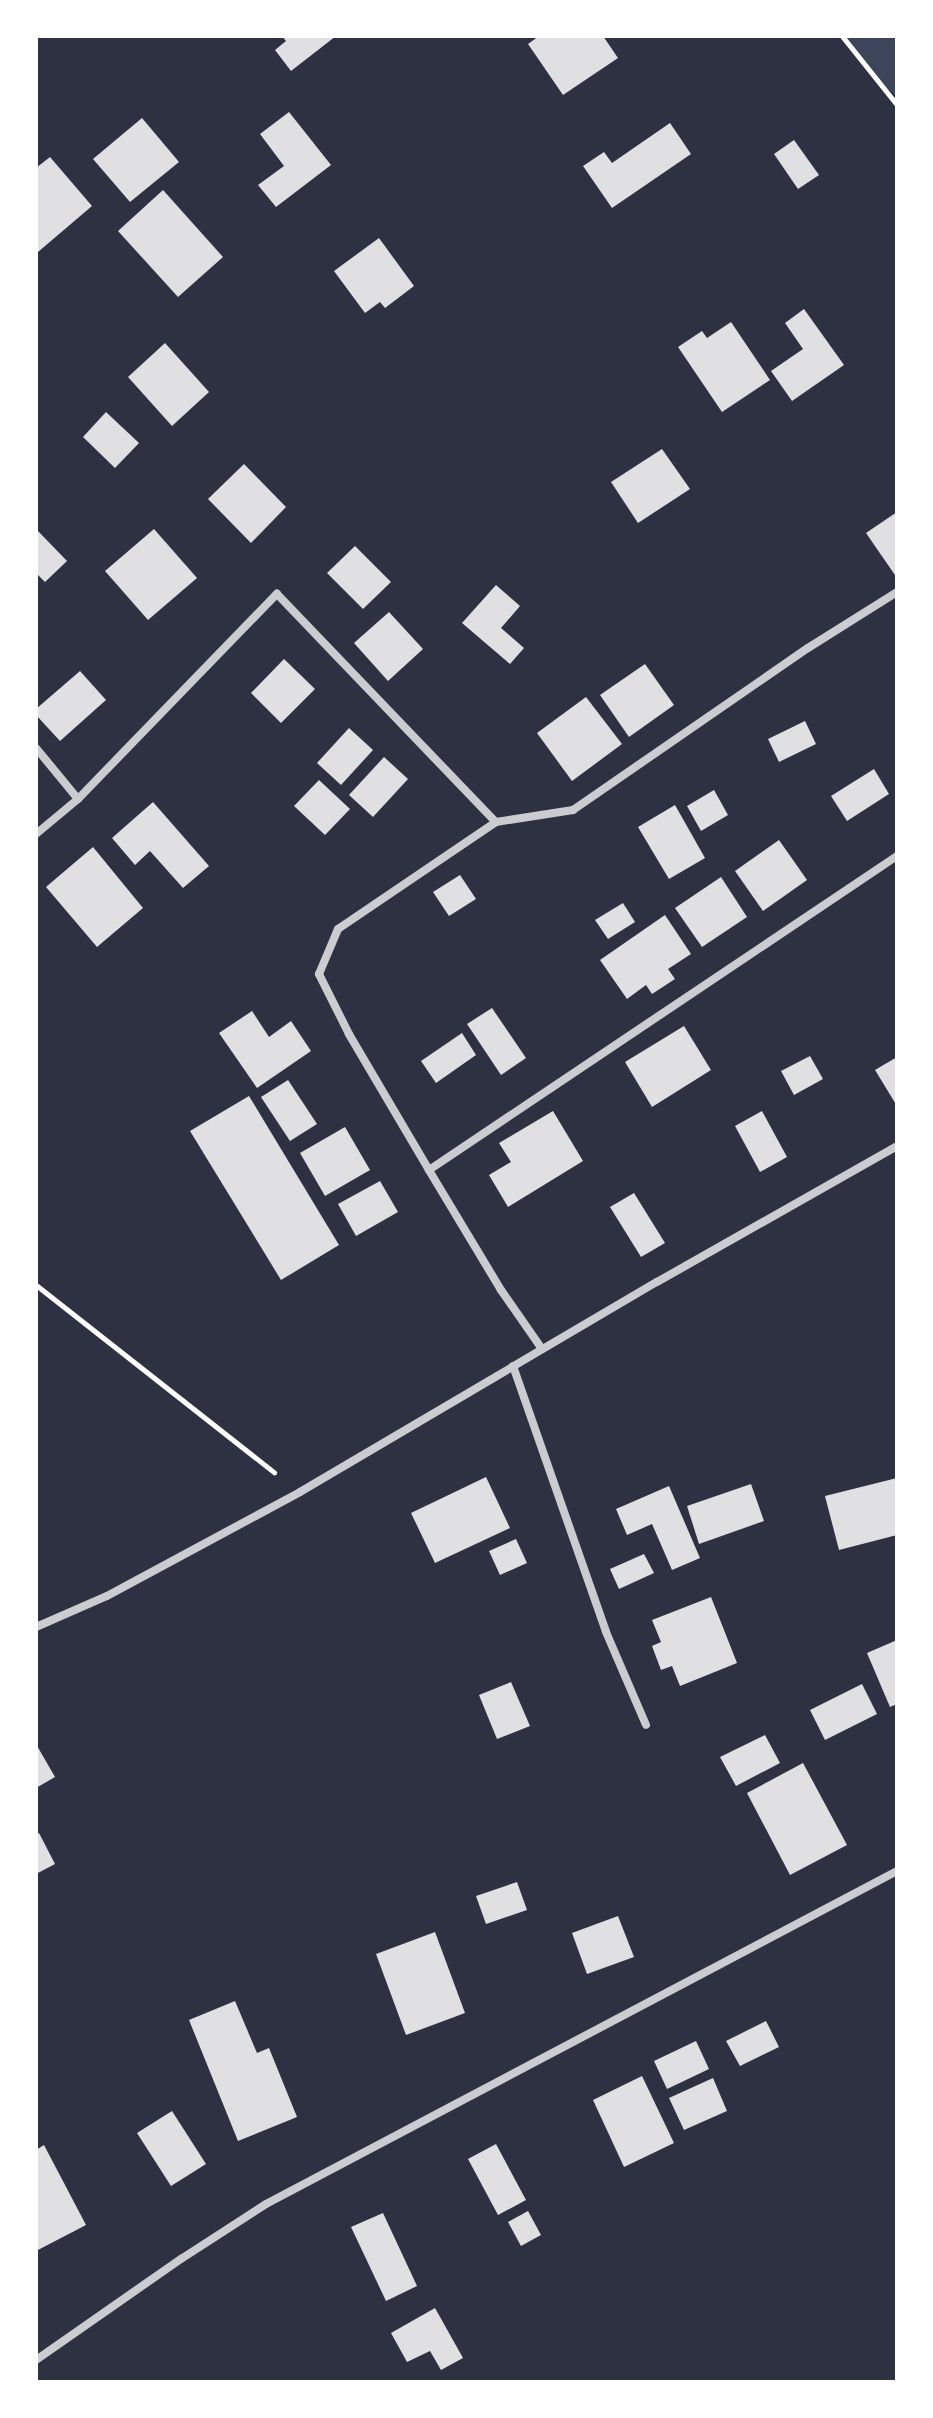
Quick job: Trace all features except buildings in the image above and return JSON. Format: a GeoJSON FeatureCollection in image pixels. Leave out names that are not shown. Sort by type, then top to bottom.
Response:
{"type":"FeatureCollection","features":[{"type":"Feature","properties":{"kind":"street"},"geometry":{"type":"LineString","coordinates":[[542,1349],[501,1290],[429,1170],[349,1034],[319,974],[338,929],[496,822],[573,810],[808,648],[897,592]]}},
{"type":"Feature","properties":{"kind":"street"},"geometry":{"type":"LineString","coordinates":[[36,834],[78,799],[277,594],[496,822]]}},
{"type":"Feature","properties":{"kind":"street"},"geometry":{"type":"LineString","coordinates":[[36,748],[78,799]]}},
{"type":"Feature","properties":{"kind":"street"},"geometry":{"type":"LineString","coordinates":[[429,1170],[897,856]]}},
{"type":"Feature","properties":{"kind":"street"},"geometry":{"type":"LineString","coordinates":[[36,1627],[107,1596],[300,1492],[897,1146]]}},
{"type":"Feature","properties":{"kind":"street"},"geometry":{"type":"LineString","coordinates":[[513,1366],[606,1632],[646,1725]]}},
{"type":"Feature","properties":{"kind":"street"},"geometry":{"type":"LineString","coordinates":[[36,2360],[266,2204],[897,1871]]}},
{"type":"Feature","properties":{"kind":"path"},"geometry":{"type":"LineString","coordinates":[[842,36],[897,105]]}},
{"type":"Feature","properties":{"kind":"path"},"geometry":{"type":"LineString","coordinates":[[36,1285],[157,1383],[300,1492]]}},
{"type":"Feature","properties":{"kind":"shaded area"},"geometry":{"type":"Polygon","coordinates":[[[842,36],[897,36],[897,96],[881,84],[842,36]]]}}]}
